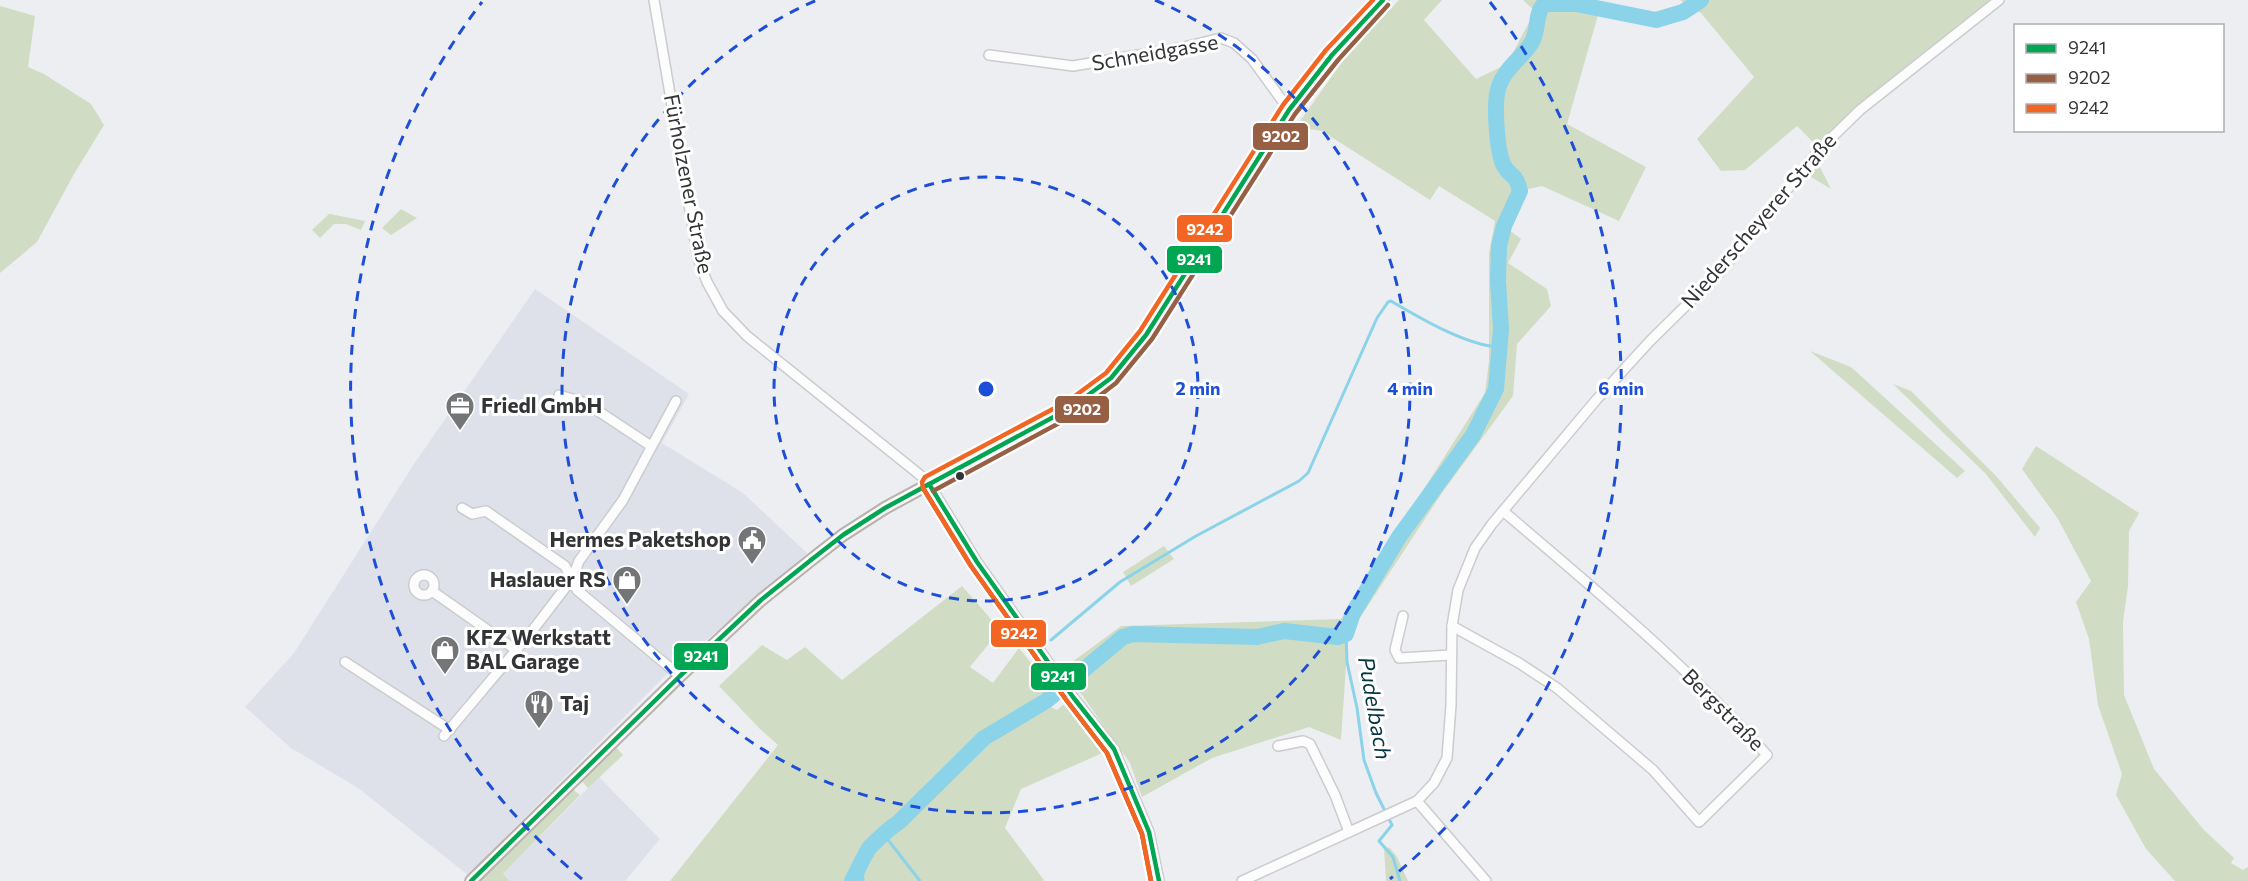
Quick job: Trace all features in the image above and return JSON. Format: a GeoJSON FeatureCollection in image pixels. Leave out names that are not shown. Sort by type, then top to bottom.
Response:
{"type":"FeatureCollection","features":[{"type":"Feature","properties":{"kind":"main road"},"geometry":{"type":"LineString","coordinates":[[472,879],[680,675],[761,600],[843,535],[885,508],[1072,408],[1111,378],[1146,335],[1289,110],[1332,55],[1383,0]]}},
{"type":"Feature","properties":{"kind":"street","name":"Fürholzener Straße"},"geometry":{"type":"LineString","coordinates":[[654,0],[698,258],[707,282],[723,311],[747,336],[929,484],[977,562],[1073,697],[1114,749],[1149,832],[1159,881]]}},
{"type":"Feature","properties":{"kind":"street","name":"Niederscheyerer Straße"},"geometry":{"type":"LineString","coordinates":[[1242,881],[1396,812],[1417,801],[1434,783],[1447,758],[1451,705],[1452,626],[1458,590],[1475,548],[1597,399],[1650,341],[1721,271],[1820,149],[1860,110],[1999,0]]}},
{"type":"Feature","properties":{"kind":"street","name":"Schneidgasse"},"geometry":{"type":"LineString","coordinates":[[989,55],[1073,66],[1180,48],[1221,38],[1234,44],[1252,59],[1270,87],[1289,110]]}},
{"type":"Feature","properties":{"kind":"street"},"geometry":{"type":"LineString","coordinates":[[559,395],[585,403],[651,446]]}},
{"type":"Feature","properties":{"kind":"street"},"geometry":{"type":"LineString","coordinates":[[345,662],[447,733],[572,579],[579,561],[624,500],[676,401]]}},
{"type":"Feature","properties":{"kind":"street"},"geometry":{"type":"LineString","coordinates":[[462,508],[472,514],[486,511],[565,566],[577,590],[680,675]]}},
{"type":"Feature","properties":{"kind":"street","name":"Bergstraße"},"geometry":{"type":"LineString","coordinates":[[1452,626],[1520,663],[1557,688],[1653,770],[1699,822],[1767,755],[1690,675],[1503,511]]}},
{"type":"Feature","properties":{"kind":"street"},"geometry":{"type":"LineString","coordinates":[[432,591],[516,650]]}},
{"type":"Feature","properties":{"kind":"street"},"geometry":{"type":"LineString","coordinates":[[1403,616],[1395,650],[1399,658],[1451,655]]}},
{"type":"Feature","properties":{"kind":"street"},"geometry":{"type":"LineString","coordinates":[[1278,746],[1303,741],[1310,744],[1335,795],[1349,832]]}},
{"type":"Feature","properties":{"kind":"street"},"geometry":{"type":"LineString","coordinates":[[1417,801],[1462,850],[1486,881]]}},
{"type":"Feature","properties":{"kind":"shaded area"},"geometry":{"type":"Polygon","coordinates":[[[535,289],[689,394],[662,443],[743,493],[807,553],[664,677],[468,875],[358,788],[291,748],[245,707],[294,653],[414,464],[535,289]]]}},
{"type":"Feature","properties":{"kind":"shaded area"},"geometry":{"type":"Polygon","coordinates":[[[599,777],[660,839],[625,881],[510,881],[503,874],[599,777]]]}},
{"type":"Feature","properties":{"kind":"green space"},"geometry":{"type":"Polygon","coordinates":[[[1399,0],[1442,0],[1424,20],[1476,79],[1507,64],[1535,11],[1523,0],[1602,1],[1567,124],[1646,167],[1619,221],[1542,186],[1520,191],[1504,226],[1521,239],[1508,263],[1547,289],[1551,306],[1517,344],[1513,396],[1442,493],[1348,636],[1341,740],[1309,727],[1212,758],[1142,797],[1130,763],[1082,695],[1060,671],[1121,626],[1341,619],[1485,393],[1489,360],[1489,253],[1495,221],[1439,186],[1430,200],[1322,131],[1296,127],[1349,52],[1399,0]]]}},
{"type":"Feature","properties":{"kind":"green space"},"geometry":{"type":"Polygon","coordinates":[[[1680,0],[1999,0],[1860,110],[1819,150],[1797,126],[1745,170],[1721,171],[1697,139],[1754,77],[1701,13],[1680,0]]]}},
{"type":"Feature","properties":{"kind":"green space"},"geometry":{"type":"Polygon","coordinates":[[[0,6],[35,16],[28,67],[44,74],[91,104],[104,125],[37,242],[0,273],[0,6]]]}},
{"type":"Feature","properties":{"kind":"green space"},"geometry":{"type":"Polygon","coordinates":[[[1814,156],[1831,189],[1801,171],[1814,156]]]}},
{"type":"Feature","properties":{"kind":"green space"},"geometry":{"type":"Polygon","coordinates":[[[401,209],[417,218],[391,235],[382,228],[401,209]]]}},
{"type":"Feature","properties":{"kind":"green space"},"geometry":{"type":"Polygon","coordinates":[[[329,214],[365,221],[361,230],[346,224],[334,224],[320,238],[312,230],[329,214]]]}},
{"type":"Feature","properties":{"kind":"green space"},"geometry":{"type":"Polygon","coordinates":[[[1810,351],[1851,367],[1965,471],[1957,478],[1810,351]]]}},
{"type":"Feature","properties":{"kind":"green space"},"geometry":{"type":"Polygon","coordinates":[[[1893,384],[1911,391],[1997,477],[2040,528],[2035,537],[1986,474],[1893,384]]]}},
{"type":"Feature","properties":{"kind":"green space"},"geometry":{"type":"Polygon","coordinates":[[[2036,446],[2139,513],[2129,531],[2128,586],[2123,622],[2124,695],[2154,769],[2203,829],[2234,858],[2231,863],[2243,870],[2248,867],[2248,881],[2175,881],[2146,849],[2116,795],[2122,774],[2098,705],[2089,639],[2076,602],[2091,581],[2058,519],[2022,469],[2036,446]]]}},
{"type":"Feature","properties":{"kind":"green space"},"geometry":{"type":"Polygon","coordinates":[[[1164,546],[1174,559],[1131,586],[1123,572],[1164,546]]]}},
{"type":"Feature","properties":{"kind":"green space"},"geometry":{"type":"Polygon","coordinates":[[[962,586],[1003,633],[992,640],[970,667],[993,683],[1019,648],[1053,690],[987,731],[878,834],[844,881],[670,881],[778,745],[719,686],[762,645],[787,660],[805,647],[842,680],[962,586]]]}},
{"type":"Feature","properties":{"kind":"green space"},"geometry":{"type":"Polygon","coordinates":[[[1069,700],[1107,751],[1021,789],[1005,828],[1043,881],[848,881],[870,849],[883,838],[903,828],[988,743],[1048,706],[1057,710],[1069,700]]]}},
{"type":"Feature","properties":{"kind":"green space"},"geometry":{"type":"Polygon","coordinates":[[[616,747],[623,755],[588,788],[580,779],[616,747]]]}},
{"type":"Feature","properties":{"kind":"green space"},"geometry":{"type":"Polygon","coordinates":[[[571,788],[580,795],[503,874],[510,881],[478,881],[571,788]]]}},
{"type":"Feature","properties":{"kind":"green space"},"geometry":{"type":"Polygon","coordinates":[[[1384,847],[1390,848],[1397,857],[1408,881],[1386,881],[1384,847]]]}},
{"type":"Feature","properties":{"kind":"waterway"},"geometry":{"type":"LineString","coordinates":[[852,881],[870,847],[899,822],[984,738],[1046,701],[1123,637],[1133,634],[1257,637],[1284,631],[1338,637],[1346,634],[1353,613],[1399,537],[1473,435],[1496,389],[1501,329],[1498,281],[1499,246],[1504,226],[1520,191],[1516,179],[1505,168],[1501,157],[1496,125],[1497,93],[1505,74],[1532,42],[1541,8],[1544,4],[1576,4],[1656,20],[1683,12],[1701,0]]}},
{"type":"Feature","properties":{"kind":"waterway"},"geometry":{"type":"LineString","coordinates":[[1051,640],[1120,582],[1196,536],[1299,481],[1308,473],[1377,318],[1388,302],[1391,301],[1430,323],[1473,342],[1500,347]]}},
{"type":"Feature","properties":{"kind":"waterway","name":"Pudelbach"},"geometry":{"type":"LineString","coordinates":[[1346,634],[1347,662],[1357,708],[1364,760],[1376,793],[1392,825],[1379,841],[1393,857],[1400,881]]}},
{"type":"Feature","properties":{"kind":"waterway"},"geometry":{"type":"LineString","coordinates":[[885,836],[920,881]]}},
{"type":"Feature","properties":{"kind":"waterway"},"geometry":{"type":"LineString","coordinates":[[862,864],[863,881]]}},
{"type":"Feature","properties":{"kind":"transit line","name":"9242"},"geometry":{"type":"LineString","coordinates":[[1151,881],[1142,834],[1107,753],[971,566],[923,488],[922,482],[925,477],[1068,401],[1106,373],[1140,331],[1283,105],[1326,50],[1373,0]]}},
{"type":"Feature","properties":{"kind":"transit line","name":"9241"},"geometry":{"type":"LineString","coordinates":[[471,881],[680,676],[761,600],[811,560],[843,535],[885,508],[1072,407],[1111,378],[1146,335],[1289,110],[1332,55],[1383,0]]}},
{"type":"Feature","properties":{"kind":"transit line","name":"9202"},"geometry":{"type":"LineString","coordinates":[[933,491],[1076,414],[1116,383],[1152,339],[1295,114],[1338,60],[1388,5]]}},
{"type":"Feature","properties":{"kind":"transit line","name":"9241"},"geometry":{"type":"LineString","coordinates":[[929,484],[977,562],[1073,697],[1114,749],[1149,832],[1159,881]]}},
{"type":"Feature","properties":{"kind":"transit line","name":"9202"},"geometry":{"type":"LineString","coordinates":[[923,488],[971,566],[1107,753],[1142,834],[1151,881]]}},
{"type":"Feature","properties":{"kind":"place","name":"Friedl GmbH"},"geometry":{"type":"Point","coordinates":[460,432]}},
{"type":"Feature","properties":{"kind":"place","name":"Hermes Paketshop"},"geometry":{"type":"Point","coordinates":[752,566]}},
{"type":"Feature","properties":{"kind":"place","name":"Haslauer RS"},"geometry":{"type":"Point","coordinates":[627,606]}},
{"type":"Feature","properties":{"kind":"place","name":"KFZ Werkstatt BAL Garage"},"geometry":{"type":"Point","coordinates":[445,676]}},
{"type":"Feature","properties":{"kind":"place","name":"Taj"},"geometry":{"type":"Point","coordinates":[539,730]}}]}
